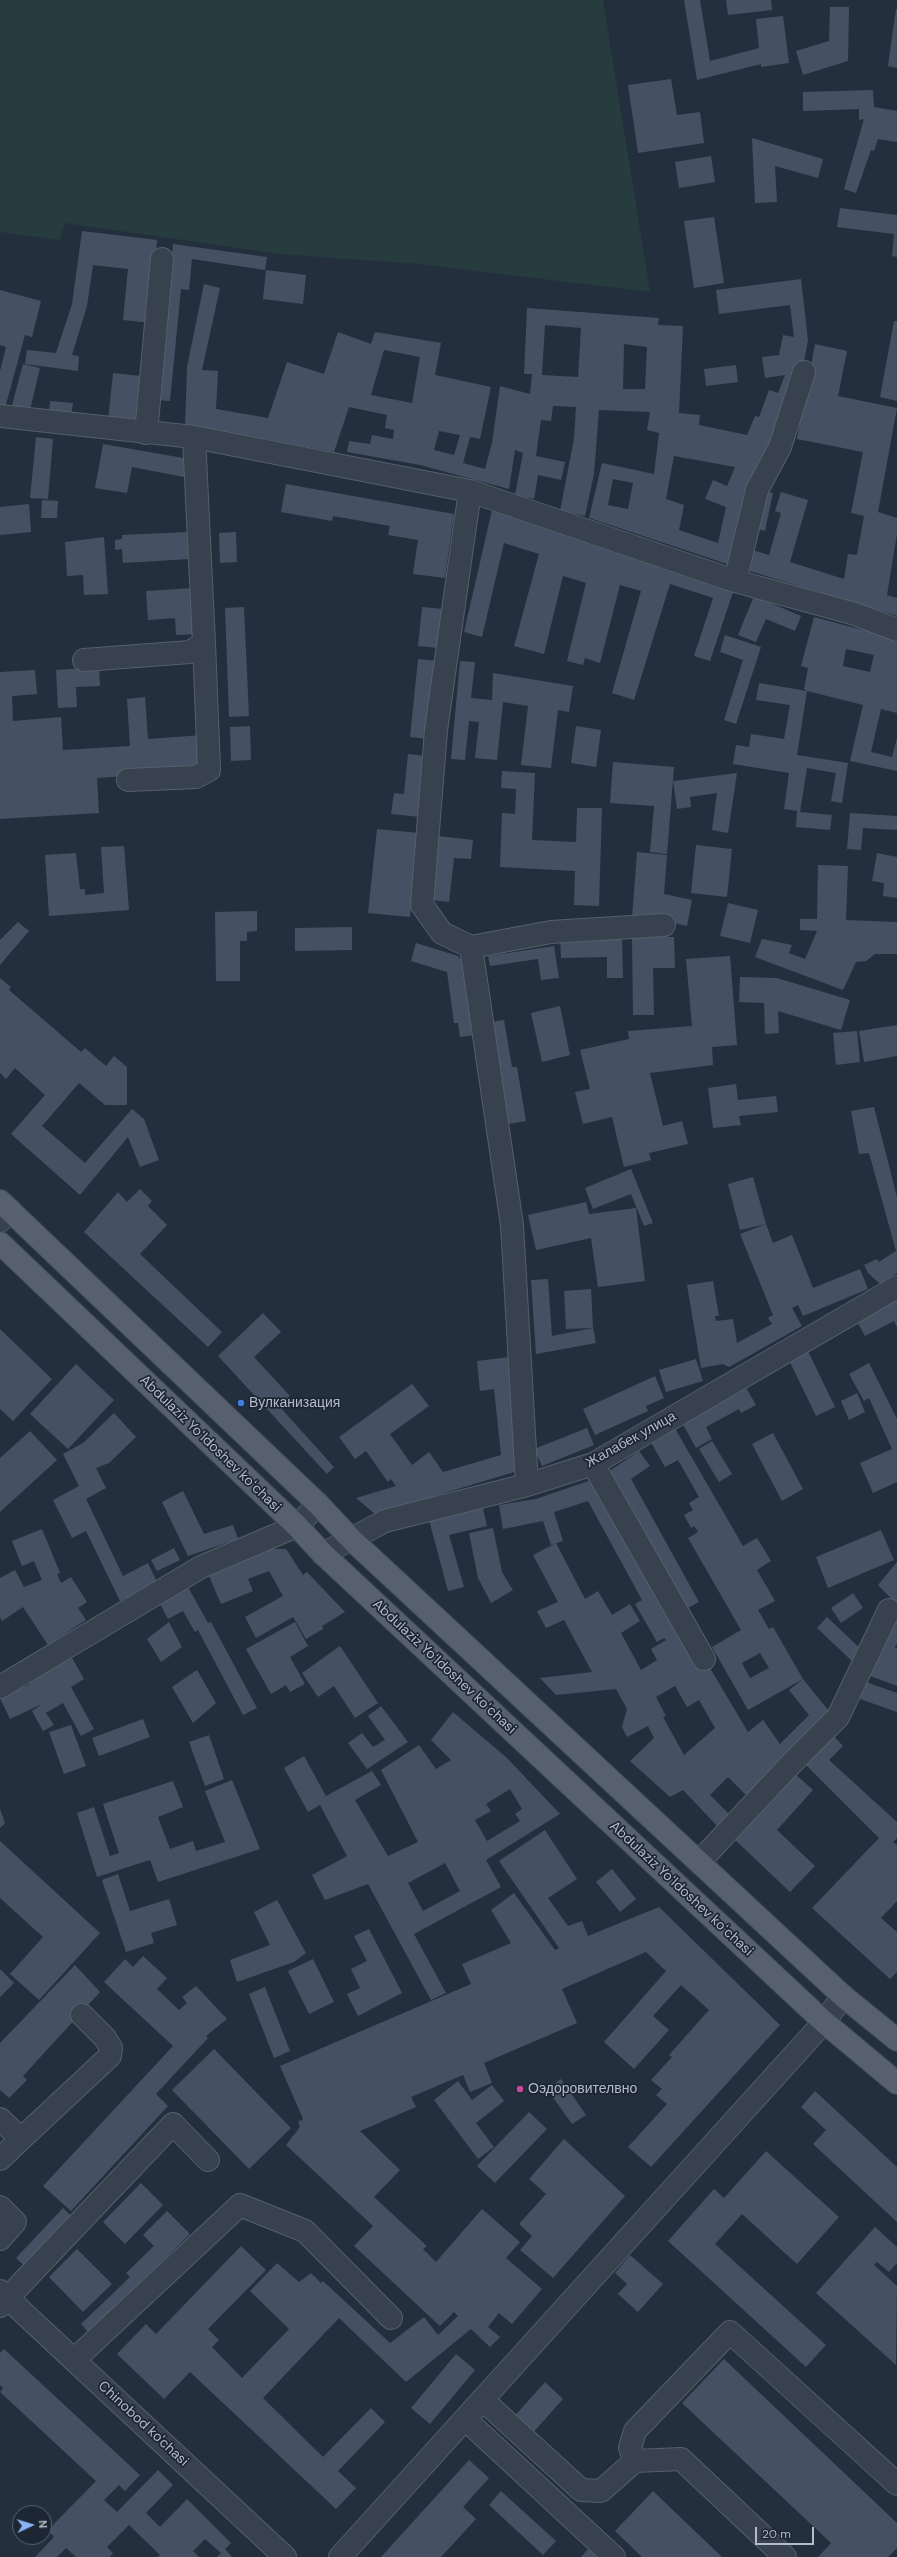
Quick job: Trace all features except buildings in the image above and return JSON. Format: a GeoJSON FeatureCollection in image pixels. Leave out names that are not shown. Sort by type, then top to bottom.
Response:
{"type":"FeatureCollection","features":[{"type":"Feature","properties":{"kind":"main road"},"geometry":{"type":"LineString","coordinates":[[3,1211],[318,1504],[352,1540],[843,1996],[897,2040]]}},
{"type":"Feature","properties":{"kind":"main road","name":"Abdulaziz Yoʻldoshev koʻchasi"},"geometry":{"type":"LineString","coordinates":[[0,1243],[297,1526],[322,1554],[824,2022],[897,2083]]}},
{"type":"Feature","properties":{"kind":"street"},"geometry":{"type":"LineString","coordinates":[[146,433],[162,259]]}},
{"type":"Feature","properties":{"kind":"street"},"geometry":{"type":"LineString","coordinates":[[735,581],[757,490],[780,447],[804,372]]}},
{"type":"Feature","properties":{"kind":"street"},"geometry":{"type":"LineString","coordinates":[[0,416],[194,437],[470,491],[735,581],[855,614],[897,630]]}},
{"type":"Feature","properties":{"kind":"street"},"geometry":{"type":"LineString","coordinates":[[128,780],[196,777],[209,770],[194,437]]}},
{"type":"Feature","properties":{"kind":"street"},"geometry":{"type":"LineString","coordinates":[[470,491],[436,730],[422,905],[442,933],[471,947],[551,932],[664,925]]}},
{"type":"Feature","properties":{"kind":"street"},"geometry":{"type":"LineString","coordinates":[[84,660],[190,652],[204,643]]}},
{"type":"Feature","properties":{"kind":"street"},"geometry":{"type":"LineString","coordinates":[[471,947],[512,1225],[527,1485]]}},
{"type":"Feature","properties":{"kind":"street","name":"Жалабек улица"},"geometry":{"type":"LineString","coordinates":[[322,1554],[352,1540],[385,1521],[527,1485],[592,1464],[897,1287]]}},
{"type":"Feature","properties":{"kind":"street"},"geometry":{"type":"LineString","coordinates":[[592,1464],[704,1659]]}},
{"type":"Feature","properties":{"kind":"street"},"geometry":{"type":"LineString","coordinates":[[0,1687],[201,1567],[297,1526],[318,1504]]}},
{"type":"Feature","properties":{"kind":"street"},"geometry":{"type":"LineString","coordinates":[[699,1862],[790,1765],[838,1717],[889,1610]]}},
{"type":"Feature","properties":{"kind":"street"},"geometry":{"type":"LineString","coordinates":[[340,2557],[824,2022],[843,1996]]}},
{"type":"Feature","properties":{"kind":"street"},"geometry":{"type":"LineString","coordinates":[[0,2159],[110,2056],[111,2048],[105,2038],[82,2015]]}},
{"type":"Feature","properties":{"kind":"street"},"geometry":{"type":"LineString","coordinates":[[0,2119],[21,2139]]}},
{"type":"Feature","properties":{"kind":"street"},"geometry":{"type":"LineString","coordinates":[[3,2299],[173,2124],[208,2160]]}},
{"type":"Feature","properties":{"kind":"street"},"geometry":{"type":"LineString","coordinates":[[74,2360],[240,2205],[305,2231],[391,2318]]}},
{"type":"Feature","properties":{"kind":"street"},"geometry":{"type":"LineString","coordinates":[[0,2207],[15,2222],[0,2239]]}},
{"type":"Feature","properties":{"kind":"street","name":"Chinobod ko'chasi"},"geometry":{"type":"LineString","coordinates":[[3,2299],[74,2360],[285,2557]]}},
{"type":"Feature","properties":{"kind":"street"},"geometry":{"type":"LineString","coordinates":[[635,2461],[630,2448],[635,2431],[730,2332],[897,2484]]}},
{"type":"Feature","properties":{"kind":"street"},"geometry":{"type":"LineString","coordinates":[[483,2400],[581,2490],[601,2491],[635,2461],[681,2459],[785,2557]]}},
{"type":"Feature","properties":{"kind":"street"},"geometry":{"type":"LineString","coordinates":[[465,2419],[614,2557]]}},
{"type":"Feature","properties":{"kind":"green space"},"geometry":{"type":"Polygon","coordinates":[[[0,0],[603,0],[650,292],[419,264],[279,254],[65,223],[60,240],[0,232],[0,0]]]}},
{"type":"Feature","properties":{"kind":"place","name":"Вулканизация"},"geometry":{"type":"Point","coordinates":[241,1403]}},
{"type":"Feature","properties":{"kind":"place","name":"Оэдоровителвно"},"geometry":{"type":"Point","coordinates":[520,2089]}}]}
